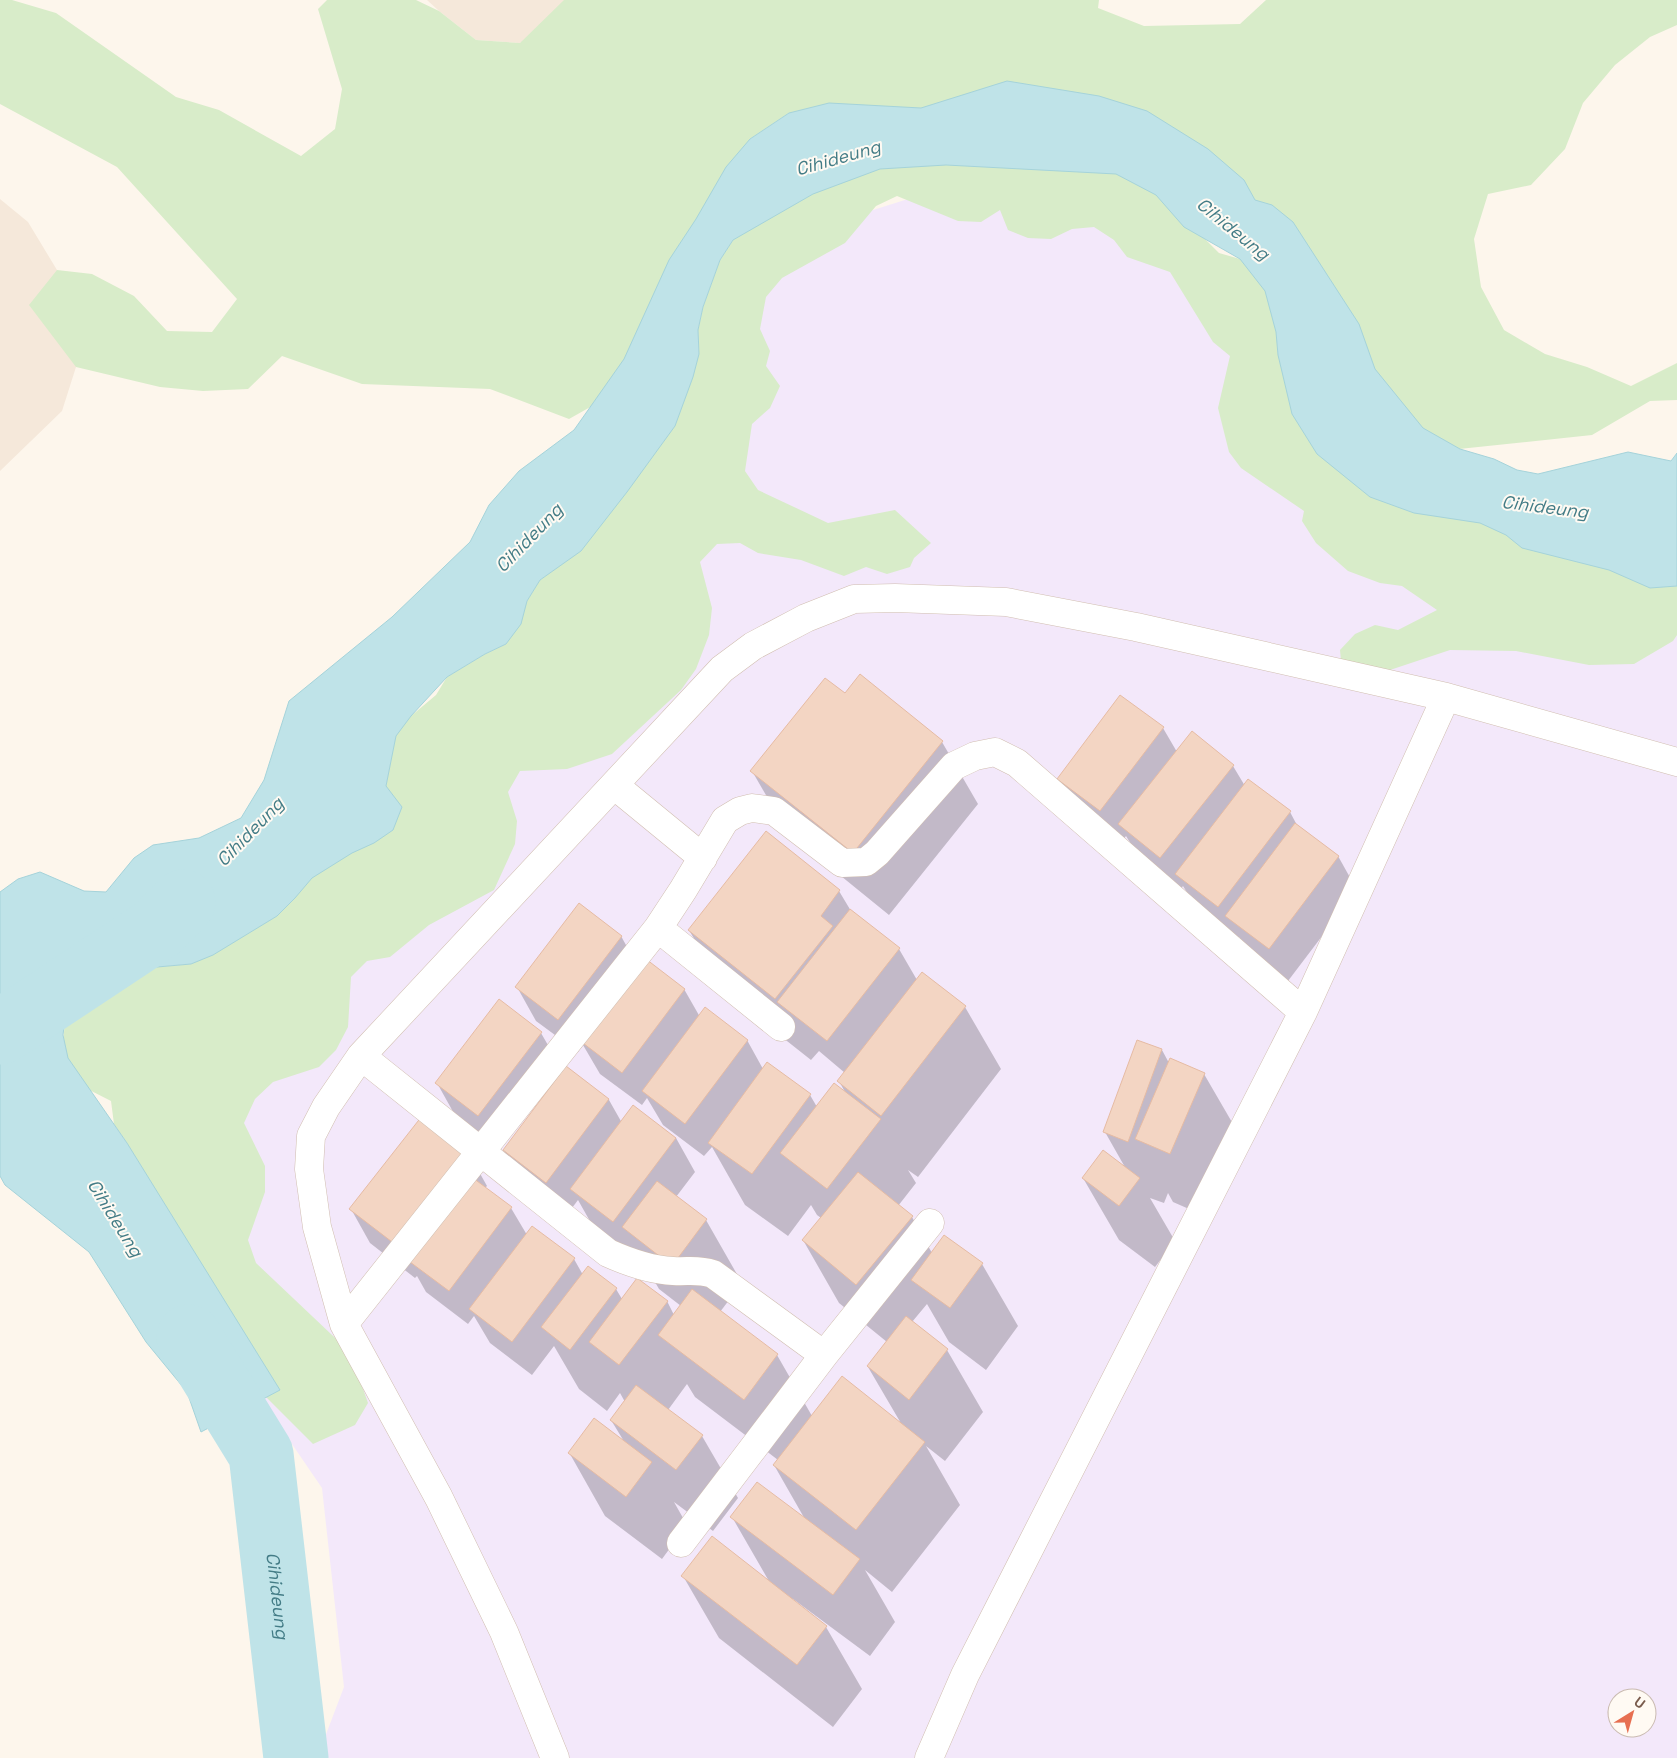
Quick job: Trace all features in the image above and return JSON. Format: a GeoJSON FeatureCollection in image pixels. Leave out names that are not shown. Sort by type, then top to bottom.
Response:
{"type":"FeatureCollection","features":[{"type":"Feature","properties":{"kind":"lane"},"geometry":{"type":"LineString","coordinates":[[555,1758],[504,1632],[439,1498],[344,1324],[317,1227],[309,1169],[311,1136],[326,1106],[360,1056],[722,669],[753,646],[806,618],[854,599],[895,598],[1006,602],[1136,627],[1446,697],[1677,762]]}},
{"type":"Feature","properties":{"kind":"lane"},"geometry":{"type":"LineString","coordinates":[[929,1758],[965,1675],[1303,1012],[1446,697]]}},
{"type":"Feature","properties":{"kind":"lane"},"geometry":{"type":"LineString","coordinates":[[344,1324],[658,928],[725,820],[740,811],[752,808],[774,811],[842,862],[866,862],[877,853],[954,766],[975,756],[995,752],[1018,763],[1303,1012]]}},
{"type":"Feature","properties":{"kind":"lane"},"geometry":{"type":"LineString","coordinates":[[614,785],[702,858]]}},
{"type":"Feature","properties":{"kind":"lane"},"geometry":{"type":"LineString","coordinates":[[658,928],[781,1027]]}},
{"type":"Feature","properties":{"kind":"lane"},"geometry":{"type":"LineString","coordinates":[[360,1056],[608,1253],[626,1261],[653,1268],[673,1271],[700,1270],[713,1274],[824,1355]]}},
{"type":"Feature","properties":{"kind":"lane"},"geometry":{"type":"LineString","coordinates":[[681,1543],[824,1355],[930,1223]]}},
{"type":"Feature","properties":{"kind":"shaded area"},"geometry":{"type":"Polygon","coordinates":[[[427,0],[610,0],[520,43],[476,40],[427,0]]]}},
{"type":"Feature","properties":{"kind":"shaded area"},"geometry":{"type":"Polygon","coordinates":[[[978,177],[1160,227],[1329,517],[1677,557],[1677,1758],[317,1758],[344,1687],[322,1488],[153,1241],[200,971],[593,545],[784,238],[978,177]]]}},
{"type":"Feature","properties":{"kind":"shaded area"},"geometry":{"type":"Polygon","coordinates":[[[0,199],[28,222],[57,270],[77,318],[76,367],[62,411],[0,471],[0,199]]]}},
{"type":"Feature","properties":{"kind":"green space"},"geometry":{"type":"Polygon","coordinates":[[[0,0],[12,0],[56,13],[176,97],[219,110],[301,156],[335,129],[342,89],[318,9],[327,0],[416,0],[439,11],[476,40],[520,43],[564,0],[1099,0],[1098,8],[1144,26],[1240,24],[1266,0],[1677,0],[1677,25],[1650,37],[1615,65],[1583,103],[1565,149],[1531,185],[1488,194],[1474,239],[1481,287],[1504,330],[1545,354],[1587,367],[1631,386],[1677,363],[1677,400],[1650,401],[1592,435],[1459,449],[1385,410],[1285,230],[921,108],[789,113],[750,139],[731,190],[608,397],[569,419],[490,389],[362,384],[282,356],[248,389],[203,391],[160,387],[76,367],[29,305],[57,270],[92,274],[134,296],[167,331],[212,332],[237,299],[117,167],[0,104],[0,0]]]}},
{"type":"Feature","properties":{"kind":"green space"},"geometry":{"type":"Polygon","coordinates":[[[903,155],[1142,168],[1219,253],[1240,259],[1273,285],[1278,355],[1677,564],[1677,635],[1673,641],[1634,664],[1589,665],[1516,651],[1450,650],[1363,679],[1342,671],[1340,650],[1355,634],[1375,625],[1398,630],[1437,610],[1402,586],[1380,583],[1348,571],[1316,543],[1302,521],[1304,511],[1241,468],[1229,452],[1218,408],[1230,356],[1213,342],[1170,272],[1127,257],[1114,240],[1094,227],[1072,229],[1051,239],[1028,238],[1008,230],[1000,210],[981,222],[958,221],[897,196],[876,206],[845,243],[782,278],[766,297],[760,329],[770,351],[766,366],[780,386],[770,408],[752,424],[745,471],[758,490],[828,523],[895,510],[931,543],[914,558],[910,567],[887,574],[866,567],[844,576],[801,560],[758,553],[740,543],[717,544],[700,562],[712,608],[709,635],[696,669],[681,690],[612,754],[567,769],[520,771],[508,792],[517,821],[515,844],[494,890],[429,925],[390,957],[367,961],[351,977],[348,1027],[336,1050],[319,1067],[273,1082],[255,1099],[244,1123],[265,1166],[265,1192],[248,1240],[256,1263],[350,1352],[368,1403],[355,1425],[313,1444],[251,1382],[127,1143],[114,1124],[111,1101],[60,1075],[66,1011],[84,986],[102,975],[146,968],[191,964],[277,916],[295,898],[309,861],[361,778],[389,723],[411,716],[436,695],[447,677],[485,654],[506,644],[527,601],[540,580],[560,565],[699,354],[698,330],[703,307],[720,260],[733,240],[733,224],[903,155]]]}},
{"type":"Feature","properties":{"kind":"water"},"geometry":{"type":"Polygon","coordinates":[[[1007,81],[1099,96],[1147,111],[1208,149],[1244,180],[1255,200],[1272,205],[1293,222],[1359,324],[1375,369],[1423,428],[1460,449],[1494,459],[1517,470],[1538,474],[1628,452],[1671,461],[1677,453],[1677,586],[1650,588],[1609,570],[1522,548],[1506,535],[1480,523],[1414,513],[1370,497],[1317,454],[1292,414],[1278,355],[1276,332],[1265,291],[1240,259],[1184,227],[1156,195],[1116,174],[946,165],[880,169],[813,194],[733,240],[720,260],[703,307],[698,330],[699,354],[693,377],[675,426],[581,551],[540,580],[527,601],[521,624],[506,644],[485,654],[447,677],[411,716],[396,736],[386,786],[402,807],[393,830],[312,878],[277,916],[213,955],[191,964],[146,968],[104,956],[82,959],[66,1011],[63,1035],[68,1058],[127,1143],[280,1390],[201,1432],[187,1392],[146,1342],[89,1252],[5,1185],[0,1176],[0,892],[18,879],[40,872],[84,891],[106,892],[134,858],[153,845],[199,838],[241,818],[264,780],[289,701],[392,617],[470,542],[489,505],[519,471],[574,430],[624,359],[669,260],[696,219],[726,167],[750,139],[789,113],[829,103],[921,108],[1007,81]]]}},
{"type":"Feature","properties":{"kind":"building"},"geometry":{"type":"Polygon","coordinates":[[[860,674],[943,741],[853,853],[750,771],[825,678],[845,693],[860,674]]]}},
{"type":"Feature","properties":{"kind":"building"},"geometry":{"type":"Polygon","coordinates":[[[1120,695],[1164,727],[1100,811],[1057,779],[1120,695]]]}},
{"type":"Feature","properties":{"kind":"building"},"geometry":{"type":"Polygon","coordinates":[[[1192,731],[1234,765],[1160,858],[1118,824],[1192,731]]]}},
{"type":"Feature","properties":{"kind":"building"},"geometry":{"type":"Polygon","coordinates":[[[1248,779],[1291,811],[1218,907],[1175,874],[1248,779]]]}},
{"type":"Feature","properties":{"kind":"building"},"geometry":{"type":"Polygon","coordinates":[[[1295,823],[1339,856],[1269,949],[1225,916],[1295,823]]]}},
{"type":"Feature","properties":{"kind":"building"},"geometry":{"type":"Polygon","coordinates":[[[766,831],[840,890],[821,916],[833,926],[775,999],[688,930],[766,831]]]}},
{"type":"Feature","properties":{"kind":"building"},"geometry":{"type":"Polygon","coordinates":[[[579,903],[622,936],[558,1020],[515,987],[579,903]]]}},
{"type":"Feature","properties":{"kind":"building"},"geometry":{"type":"Polygon","coordinates":[[[850,909],[900,948],[827,1041],[777,1002],[850,909]]]}},
{"type":"Feature","properties":{"kind":"building"},"geometry":{"type":"Polygon","coordinates":[[[642,956],[685,989],[622,1073],[579,1040],[642,956]]]}},
{"type":"Feature","properties":{"kind":"building"},"geometry":{"type":"Polygon","coordinates":[[[922,972],[966,1006],[881,1116],[837,1081],[922,972]]]}},
{"type":"Feature","properties":{"kind":"building"},"geometry":{"type":"Polygon","coordinates":[[[499,999],[542,1032],[478,1116],[435,1083],[499,999]]]}},
{"type":"Feature","properties":{"kind":"building"},"geometry":{"type":"Polygon","coordinates":[[[705,1007],[748,1040],[685,1124],[642,1091],[705,1007]]]}},
{"type":"Feature","properties":{"kind":"building"},"geometry":{"type":"Polygon","coordinates":[[[1137,1040],[1162,1049],[1128,1142],[1103,1132],[1137,1040]]]}},
{"type":"Feature","properties":{"kind":"building"},"geometry":{"type":"Polygon","coordinates":[[[1170,1058],[1205,1073],[1170,1154],[1135,1139],[1170,1058]]]}},
{"type":"Feature","properties":{"kind":"building"},"geometry":{"type":"Polygon","coordinates":[[[767,1062],[811,1094],[752,1174],[708,1143],[767,1062]]]}},
{"type":"Feature","properties":{"kind":"building"},"geometry":{"type":"Polygon","coordinates":[[[566,1066],[609,1099],[546,1183],[503,1150],[566,1066]]]}},
{"type":"Feature","properties":{"kind":"building"},"geometry":{"type":"Polygon","coordinates":[[[834,1083],[881,1119],[827,1189],[780,1153],[834,1083]]]}},
{"type":"Feature","properties":{"kind":"building"},"geometry":{"type":"Polygon","coordinates":[[[633,1105],[676,1138],[613,1222],[570,1189],[633,1105]]]}},
{"type":"Feature","properties":{"kind":"building"},"geometry":{"type":"Polygon","coordinates":[[[422,1116],[469,1151],[396,1245],[349,1209],[422,1116]]]}},
{"type":"Feature","properties":{"kind":"building"},"geometry":{"type":"Polygon","coordinates":[[[1103,1150],[1140,1178],[1119,1206],[1082,1178],[1103,1150]]]}},
{"type":"Feature","properties":{"kind":"building"},"geometry":{"type":"Polygon","coordinates":[[[858,1172],[913,1216],[856,1285],[802,1240],[858,1172]]]}},
{"type":"Feature","properties":{"kind":"building"},"geometry":{"type":"Polygon","coordinates":[[[469,1175],[512,1207],[449,1291],[406,1259],[469,1175]]]}},
{"type":"Feature","properties":{"kind":"building"},"geometry":{"type":"Polygon","coordinates":[[[657,1181],[707,1219],[672,1266],[622,1227],[657,1181]]]}},
{"type":"Feature","properties":{"kind":"building"},"geometry":{"type":"Polygon","coordinates":[[[532,1226],[575,1258],[512,1342],[469,1309],[532,1226]]]}},
{"type":"Feature","properties":{"kind":"building"},"geometry":{"type":"Polygon","coordinates":[[[944,1235],[983,1263],[950,1308],[911,1280],[944,1235]]]}},
{"type":"Feature","properties":{"kind":"building"},"geometry":{"type":"Polygon","coordinates":[[[588,1266],[617,1288],[570,1350],[541,1327],[588,1266]]]}},
{"type":"Feature","properties":{"kind":"building"},"geometry":{"type":"Polygon","coordinates":[[[637,1278],[668,1301],[619,1365],[589,1342],[637,1278]]]}},
{"type":"Feature","properties":{"kind":"building"},"geometry":{"type":"Polygon","coordinates":[[[692,1289],[778,1354],[744,1400],[658,1335],[692,1289]]]}},
{"type":"Feature","properties":{"kind":"building"},"geometry":{"type":"Polygon","coordinates":[[[906,1316],[948,1349],[909,1400],[867,1366],[906,1316]]]}},
{"type":"Feature","properties":{"kind":"building"},"geometry":{"type":"Polygon","coordinates":[[[842,1376],[925,1442],[856,1530],[773,1465],[842,1376]]]}},
{"type":"Feature","properties":{"kind":"building"},"geometry":{"type":"Polygon","coordinates":[[[636,1385],[703,1435],[676,1470],[610,1420],[636,1385]]]}},
{"type":"Feature","properties":{"kind":"building"},"geometry":{"type":"Polygon","coordinates":[[[594,1418],[652,1462],[626,1497],[568,1453],[594,1418]]]}},
{"type":"Feature","properties":{"kind":"building"},"geometry":{"type":"Polygon","coordinates":[[[757,1482],[860,1559],[833,1595],[730,1517],[757,1482]]]}},
{"type":"Feature","properties":{"kind":"building"},"geometry":{"type":"Polygon","coordinates":[[[712,1536],[827,1626],[797,1665],[681,1576],[712,1536]]]}},
{"type":"Feature","properties":{"kind":"waterway","name":"Cihideung"},"geometry":{"type":"LineString","coordinates":[[1,1032],[158,928],[183,902]]}},
{"type":"Feature","properties":{"kind":"waterway","name":"Cihideung"},"geometry":{"type":"LineString","coordinates":[[189,1337],[261,1454],[296,1758]]}}]}
